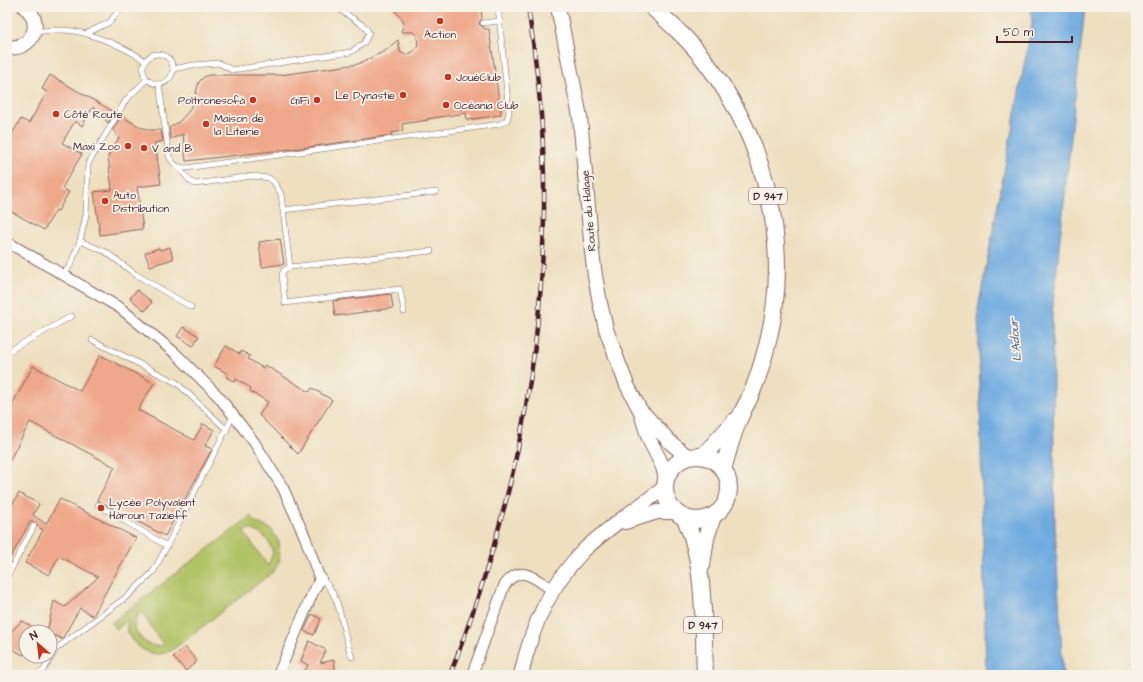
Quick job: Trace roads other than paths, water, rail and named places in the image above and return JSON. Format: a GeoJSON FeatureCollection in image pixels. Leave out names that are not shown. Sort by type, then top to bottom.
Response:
{"type":"FeatureCollection","features":[{"type":"Feature","properties":{"kind":"main road"},"geometry":{"type":"LineString","coordinates":[[7,47],[18,47],[23,45],[28,42],[34,32],[35,20],[29,10],[25,7]]}},
{"type":"Feature","properties":{"kind":"main road","name":"Route du Halage"},"geometry":{"type":"LineString","coordinates":[[558,7],[580,117],[595,276],[606,329],[614,354],[627,385],[640,410],[649,439],[663,467],[665,483]]}},
{"type":"Feature","properties":{"kind":"main road","name":"D 947"},"geometry":{"type":"LineString","coordinates":[[652,7],[679,31],[705,60],[726,90],[742,119],[758,155],[768,194],[775,233],[777,266],[775,303],[768,340],[760,372],[748,401],[740,415],[730,444],[724,470]]}},
{"type":"Feature","properties":{"kind":"main road","name":"Route du Halage"},"geometry":{"type":"LineString","coordinates":[[640,410],[671,443],[696,456]]}},
{"type":"Feature","properties":{"kind":"main road","name":"D 947"},"geometry":{"type":"LineString","coordinates":[[696,456],[740,415]]}},
{"type":"Feature","properties":{"kind":"main road"},"geometry":{"type":"LineString","coordinates":[[613,526],[657,512],[680,514],[698,519],[712,516],[720,510],[725,503],[729,486],[724,470],[714,461],[696,456],[681,460],[669,471],[665,483],[667,500],[680,514]]}},
{"type":"Feature","properties":{"kind":"main road"},"geometry":{"type":"LineString","coordinates":[[522,675],[532,632],[553,590],[569,567],[583,552],[665,483]]}},
{"type":"Feature","properties":{"kind":"main road","name":"D 947"},"geometry":{"type":"LineString","coordinates":[[680,514],[690,529],[694,541],[700,574],[705,675]]}},
{"type":"Feature","properties":{"kind":"main road","name":"D 947"},"geometry":{"type":"LineString","coordinates":[[700,574],[706,538],[712,516]]}},
{"type":"Feature","properties":{"kind":"street"},"geometry":{"type":"LineString","coordinates":[[7,242],[120,308],[176,353],[219,397],[254,442],[283,488],[305,537],[321,578],[314,590],[278,675]]}},
{"type":"Feature","properties":{"kind":"street"},"geometry":{"type":"LineString","coordinates":[[472,675],[504,586],[511,577],[520,573],[527,575],[537,579],[553,590]]}},
{"type":"Feature","properties":{"kind":"lane"},"geometry":{"type":"LineString","coordinates":[[87,33],[110,22],[121,7]]}},
{"type":"Feature","properties":{"kind":"lane"},"geometry":{"type":"LineString","coordinates":[[173,69],[219,63],[232,70],[351,52],[364,44],[369,33],[364,26],[336,7]]}},
{"type":"Feature","properties":{"kind":"lane"},"geometry":{"type":"LineString","coordinates":[[178,167],[186,168],[500,124],[507,120],[509,112],[498,7]]}},
{"type":"Feature","properties":{"kind":"lane"},"geometry":{"type":"LineString","coordinates":[[483,23],[499,21]]}},
{"type":"Feature","properties":{"kind":"lane"},"geometry":{"type":"LineString","coordinates":[[34,32],[59,30],[87,33],[122,47],[145,61]]}},
{"type":"Feature","properties":{"kind":"lane"},"geometry":{"type":"LineString","coordinates":[[162,54],[170,60],[173,69],[167,81],[159,84],[150,82],[143,70],[145,61],[152,55],[162,54]]}},
{"type":"Feature","properties":{"kind":"lane"},"geometry":{"type":"LineString","coordinates":[[63,274],[70,266],[80,241],[86,215],[88,164],[126,100],[147,79]]}},
{"type":"Feature","properties":{"kind":"lane"},"geometry":{"type":"LineString","coordinates":[[159,84],[169,156],[173,163],[190,181],[194,184],[252,176],[269,178],[274,182],[281,194],[290,267]]}},
{"type":"Feature","properties":{"kind":"lane"},"geometry":{"type":"LineString","coordinates":[[283,210],[436,192]]}},
{"type":"Feature","properties":{"kind":"lane"},"geometry":{"type":"LineString","coordinates":[[80,241],[106,252],[135,274],[191,307]]}},
{"type":"Feature","properties":{"kind":"lane"},"geometry":{"type":"LineString","coordinates":[[404,312],[400,289],[285,303],[282,274],[284,270],[290,267],[431,251]]}},
{"type":"Feature","properties":{"kind":"lane"},"geometry":{"type":"LineString","coordinates":[[7,352],[72,316]]}},
{"type":"Feature","properties":{"kind":"lane"},"geometry":{"type":"LineString","coordinates":[[92,340],[177,383],[227,430]]}},
{"type":"Feature","properties":{"kind":"lane"},"geometry":{"type":"LineString","coordinates":[[36,675],[43,671],[57,648],[129,595],[153,572],[234,416]]}},
{"type":"Feature","properties":{"kind":"lane"},"geometry":{"type":"LineString","coordinates":[[98,505],[167,546]]}},
{"type":"Feature","properties":{"kind":"lane"},"geometry":{"type":"LineString","coordinates":[[7,577],[34,526]]}},
{"type":"Feature","properties":{"kind":"lane"},"geometry":{"type":"LineString","coordinates":[[321,578],[334,594],[347,647],[352,657]]}},
{"type":"Feature","properties":{"kind":"water","name":"L'Adour"},"geometry":{"type":"Polygon","coordinates":[[[1031,7],[1085,7],[1052,314],[1055,527],[1063,675],[986,675],[978,309],[1032,24],[1031,7]]]}},
{"type":"Feature","properties":{"kind":"railway"},"geometry":{"type":"LineString","coordinates":[[450,675],[494,547],[511,481],[524,415],[534,349],[541,282],[544,214],[543,146],[541,111],[528,7]]}},
{"type":"Feature","properties":{"kind":"place","name":"Action"},"geometry":{"type":"Point","coordinates":[440,21]}},
{"type":"Feature","properties":{"kind":"place","name":"JouéClub"},"geometry":{"type":"Point","coordinates":[448,77]}},
{"type":"Feature","properties":{"kind":"place","name":"Le Dynastie"},"geometry":{"type":"Point","coordinates":[403,95]}},
{"type":"Feature","properties":{"kind":"place","name":"Poltronesofà"},"geometry":{"type":"Point","coordinates":[253,100]}},
{"type":"Feature","properties":{"kind":"place","name":"GiFi"},"geometry":{"type":"Point","coordinates":[317,100]}},
{"type":"Feature","properties":{"kind":"place","name":"Océania Club"},"geometry":{"type":"Point","coordinates":[446,105]}},
{"type":"Feature","properties":{"kind":"place","name":"Côté Route"},"geometry":{"type":"Point","coordinates":[56,114]}},
{"type":"Feature","properties":{"kind":"place","name":"Maison de la Literie"},"geometry":{"type":"Point","coordinates":[206,124]}},
{"type":"Feature","properties":{"kind":"place","name":"Maxi Zoo"},"geometry":{"type":"Point","coordinates":[128,146]}},
{"type":"Feature","properties":{"kind":"place","name":"V and B"},"geometry":{"type":"Point","coordinates":[144,148]}},
{"type":"Feature","properties":{"kind":"place","name":"Auto Distribution"},"geometry":{"type":"Point","coordinates":[105,201]}},
{"type":"Feature","properties":{"kind":"place","name":"Lycée Polyvalent Hàroun Tazieff"},"geometry":{"type":"Point","coordinates":[101,508]}}]}
